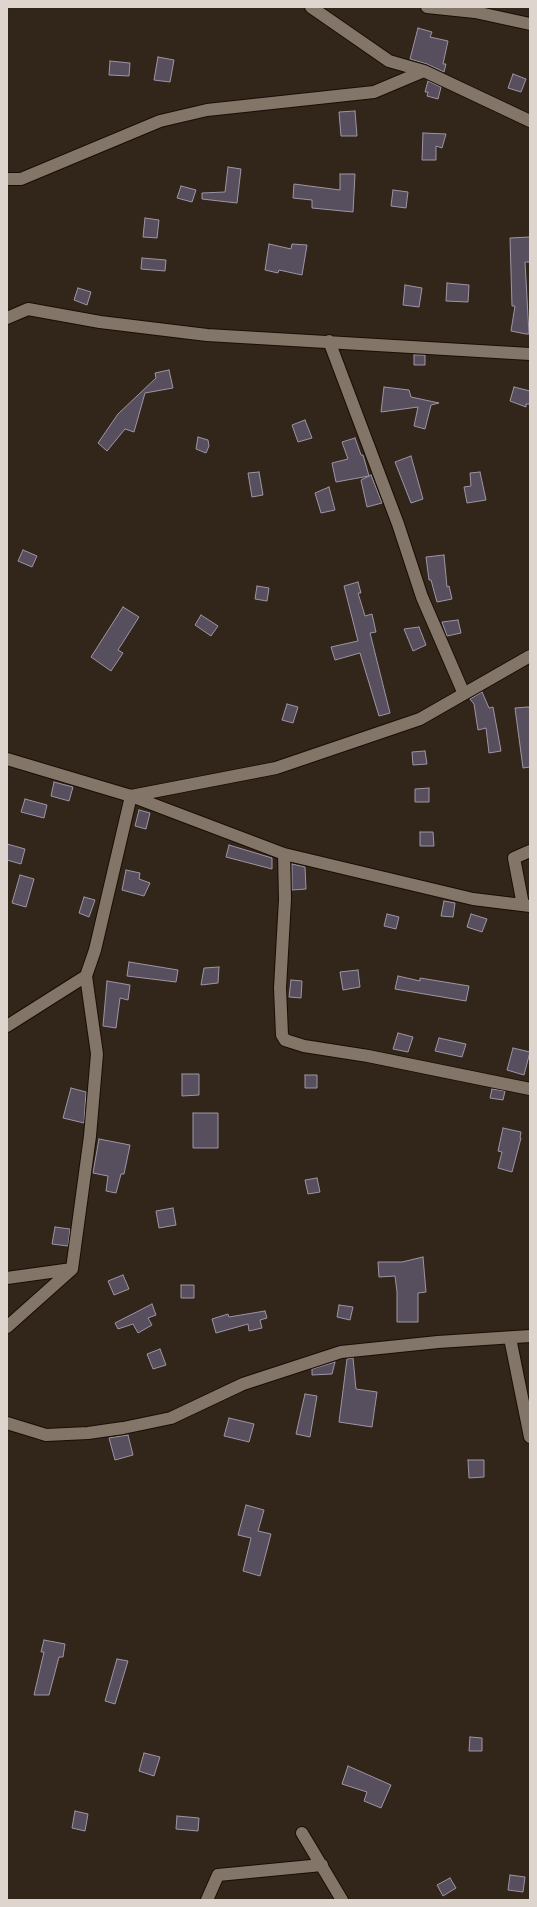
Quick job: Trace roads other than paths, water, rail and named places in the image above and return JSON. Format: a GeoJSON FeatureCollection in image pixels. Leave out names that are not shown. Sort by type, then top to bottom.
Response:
{"type":"FeatureCollection","features":[{"type":"Feature","properties":{"kind":"street"},"geometry":{"type":"LineString","coordinates":[[311,7],[389,61],[424,71],[530,121]]}},
{"type":"Feature","properties":{"kind":"street"},"geometry":{"type":"LineString","coordinates":[[434,8],[475,12],[530,24]]}},
{"type":"Feature","properties":{"kind":"street"},"geometry":{"type":"LineString","coordinates":[[7,179],[21,179],[160,121],[207,110],[374,92],[424,71]]}},
{"type":"Feature","properties":{"kind":"street"},"geometry":{"type":"LineString","coordinates":[[7,318],[28,309],[100,322],[207,335],[530,354]]}},
{"type":"Feature","properties":{"kind":"street"},"geometry":{"type":"LineString","coordinates":[[329,341],[398,524],[422,597],[464,694]]}},
{"type":"Feature","properties":{"kind":"street"},"geometry":{"type":"LineString","coordinates":[[131,796],[276,768],[420,719],[530,656]]}},
{"type":"Feature","properties":{"kind":"street"},"geometry":{"type":"LineString","coordinates":[[7,759],[131,796],[284,854],[473,899],[527,906],[514,858],[530,851]]}},
{"type":"Feature","properties":{"kind":"street"},"geometry":{"type":"LineString","coordinates":[[7,1327],[72,1269],[90,1136],[97,1054],[86,976],[95,950],[131,796]]}},
{"type":"Feature","properties":{"kind":"street"},"geometry":{"type":"LineString","coordinates":[[284,854],[285,899],[280,988],[282,1035],[285,1040],[304,1046],[368,1056],[530,1089]]}},
{"type":"Feature","properties":{"kind":"street"},"geometry":{"type":"LineString","coordinates":[[7,1026],[86,976]]}},
{"type":"Feature","properties":{"kind":"street"},"geometry":{"type":"LineString","coordinates":[[7,1278],[72,1269]]}},
{"type":"Feature","properties":{"kind":"street"},"geometry":{"type":"LineString","coordinates":[[7,1424],[46,1435],[88,1433],[123,1428],[171,1418],[243,1384],[341,1352],[438,1342],[530,1336]]}},
{"type":"Feature","properties":{"kind":"street"},"geometry":{"type":"LineString","coordinates":[[510,1338],[530,1437]]}},
{"type":"Feature","properties":{"kind":"street"},"geometry":{"type":"LineString","coordinates":[[302,1833],[342,1900]]}},
{"type":"Feature","properties":{"kind":"street"},"geometry":{"type":"LineString","coordinates":[[207,1900],[218,1875],[322,1865]]}}]}
